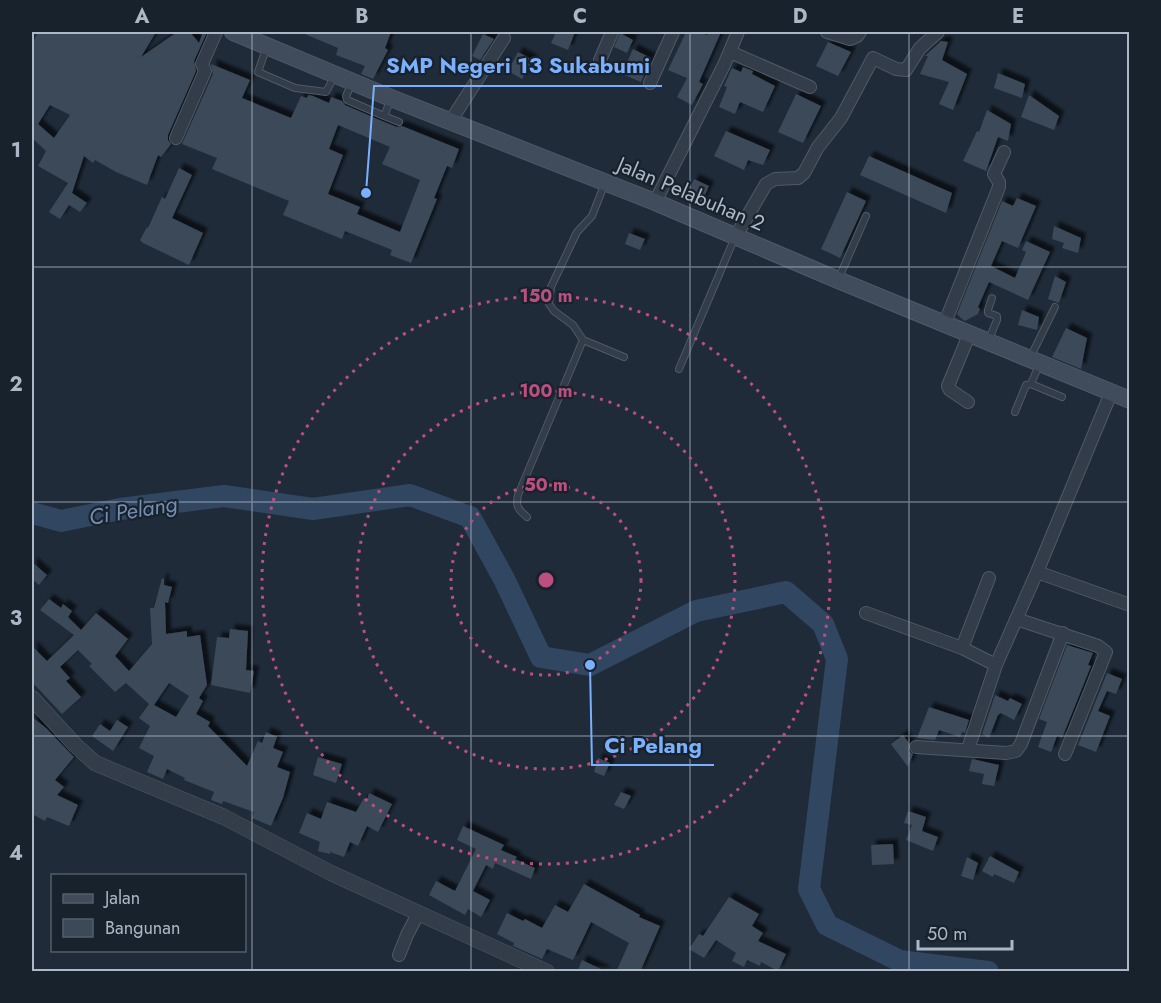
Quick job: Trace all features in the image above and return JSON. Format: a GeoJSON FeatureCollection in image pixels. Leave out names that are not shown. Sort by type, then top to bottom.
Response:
{"type":"FeatureCollection","features":[{"type":"Feature","properties":{"kind":"main road","name":"Jalan Pelabuhan 2"},"geometry":{"type":"LineString","coordinates":[[234,32],[450,122],[655,202],[969,335],[1130,400]]}},
{"type":"Feature","properties":{"kind":"street"},"geometry":{"type":"LineString","coordinates":[[176,138],[205,71],[202,64],[216,32]]}},
{"type":"Feature","properties":{"kind":"street"},"geometry":{"type":"LineString","coordinates":[[600,60],[612,32]]}},
{"type":"Feature","properties":{"kind":"street"},"geometry":{"type":"LineString","coordinates":[[650,83],[673,32]]}},
{"type":"Feature","properties":{"kind":"street"},"geometry":{"type":"LineString","coordinates":[[655,202],[738,32]]}},
{"type":"Feature","properties":{"kind":"street"},"geometry":{"type":"LineString","coordinates":[[827,32],[850,39],[860,32]]}},
{"type":"Feature","properties":{"kind":"street"},"geometry":{"type":"LineString","coordinates":[[736,236],[766,184],[775,179],[798,178],[804,172],[818,147],[841,118],[873,58],[896,69],[906,70],[920,48],[938,32]]}},
{"type":"Feature","properties":{"kind":"street"},"geometry":{"type":"LineString","coordinates":[[450,122],[504,38]]}},
{"type":"Feature","properties":{"kind":"street"},"geometry":{"type":"LineString","coordinates":[[730,52],[810,87]]}},
{"type":"Feature","properties":{"kind":"street"},"geometry":{"type":"LineString","coordinates":[[944,324],[999,187],[994,174],[1004,152]]}},
{"type":"Feature","properties":{"kind":"street"},"geometry":{"type":"LineString","coordinates":[[968,402],[950,390],[948,386],[969,335]]}},
{"type":"Feature","properties":{"kind":"street"},"geometry":{"type":"LineString","coordinates":[[969,749],[996,665],[1111,393]]}},
{"type":"Feature","properties":{"kind":"street"},"geometry":{"type":"LineString","coordinates":[[1037,572],[1130,605]]}},
{"type":"Feature","properties":{"kind":"street"},"geometry":{"type":"LineString","coordinates":[[962,648],[989,578]]}},
{"type":"Feature","properties":{"kind":"street"},"geometry":{"type":"LineString","coordinates":[[866,614],[962,648],[996,665]]}},
{"type":"Feature","properties":{"kind":"street"},"geometry":{"type":"LineString","coordinates":[[1016,619],[1063,633],[1098,646],[1106,652],[1065,754]]}},
{"type":"Feature","properties":{"kind":"street"},"geometry":{"type":"LineString","coordinates":[[916,747],[1006,753],[1019,748],[1063,633]]}},
{"type":"Feature","properties":{"kind":"street"},"geometry":{"type":"LineString","coordinates":[[32,698],[75,745],[95,763],[224,817],[331,873],[547,972]]}},
{"type":"Feature","properties":{"kind":"street"},"geometry":{"type":"LineString","coordinates":[[399,955],[406,935],[418,914]]}},
{"type":"Feature","properties":{"kind":"lane"},"geometry":{"type":"LineString","coordinates":[[267,46],[258,67],[261,75],[295,88],[326,92],[335,75]]}},
{"type":"Feature","properties":{"kind":"lane"},"geometry":{"type":"LineString","coordinates":[[352,82],[346,96],[347,100],[399,122]]}},
{"type":"Feature","properties":{"kind":"lane"},"geometry":{"type":"LineString","coordinates":[[384,116],[391,98]]}},
{"type":"Feature","properties":{"kind":"lane"},"geometry":{"type":"LineString","coordinates":[[606,182],[592,216],[577,232],[549,294],[549,304],[554,311],[573,325],[583,340],[624,357]]}},
{"type":"Feature","properties":{"kind":"lane"},"geometry":{"type":"LineString","coordinates":[[838,280],[866,216]]}},
{"type":"Feature","properties":{"kind":"lane"},"geometry":{"type":"LineString","coordinates":[[679,369],[736,236]]}},
{"type":"Feature","properties":{"kind":"lane"},"geometry":{"type":"LineString","coordinates":[[987,342],[997,320],[997,316],[988,313],[992,298]]}},
{"type":"Feature","properties":{"kind":"lane"},"geometry":{"type":"LineString","coordinates":[[1031,384],[1034,362],[1055,307]]}},
{"type":"Feature","properties":{"kind":"lane"},"geometry":{"type":"LineString","coordinates":[[527,517],[518,510],[516,502],[518,495],[583,340]]}},
{"type":"Feature","properties":{"kind":"lane"},"geometry":{"type":"LineString","coordinates":[[1015,412],[1026,385],[1031,384],[1062,397]]}},
{"type":"Feature","properties":{"kind":"building"},"geometry":{"type":"Polygon","coordinates":[[[38,32],[156,32],[141,57],[177,32],[190,32],[199,43],[203,32],[207,32],[194,61],[196,71],[168,135],[171,144],[161,157],[158,155],[147,185],[95,160],[93,163],[84,156],[72,193],[87,203],[80,212],[69,205],[60,219],[49,212],[68,183],[38,166],[46,151],[32,138],[32,44],[38,32]],[[50,105],[38,124],[54,138],[70,115],[50,105]]]}},
{"type":"Feature","properties":{"kind":"building"},"geometry":{"type":"Polygon","coordinates":[[[300,32],[391,32],[385,48],[388,50],[373,79],[361,74],[365,66],[336,55],[338,48],[300,32]]]}},
{"type":"Feature","properties":{"kind":"building"},"geometry":{"type":"Polygon","coordinates":[[[556,32],[575,32],[568,50],[551,43],[556,32]]]}},
{"type":"Feature","properties":{"kind":"building"},"geometry":{"type":"Polygon","coordinates":[[[686,32],[699,32],[707,35],[709,32],[721,32],[699,82],[703,84],[692,105],[677,97],[687,78],[668,70],[686,32]]]}},
{"type":"Feature","properties":{"kind":"building"},"geometry":{"type":"Polygon","coordinates":[[[620,33],[633,40],[627,53],[614,47],[620,33]]]}},
{"type":"Feature","properties":{"kind":"building"},"geometry":{"type":"Polygon","coordinates":[[[483,34],[494,39],[480,60],[472,56],[483,34]]]}},
{"type":"Feature","properties":{"kind":"building"},"geometry":{"type":"Polygon","coordinates":[[[941,41],[948,42],[942,60],[967,74],[953,110],[939,104],[949,82],[920,74],[928,56],[925,56],[941,41]]]}},
{"type":"Feature","properties":{"kind":"building"},"geometry":{"type":"Polygon","coordinates":[[[828,42],[851,52],[838,76],[816,66],[828,42]]]}},
{"type":"Feature","properties":{"kind":"building"},"geometry":{"type":"Polygon","coordinates":[[[633,49],[651,58],[641,82],[622,74],[633,49]]]}},
{"type":"Feature","properties":{"kind":"building"},"geometry":{"type":"Polygon","coordinates":[[[518,52],[533,60],[522,79],[508,71],[518,52]]]}},
{"type":"Feature","properties":{"kind":"building"},"geometry":{"type":"Polygon","coordinates":[[[211,64],[250,80],[242,98],[291,118],[301,96],[307,98],[308,95],[313,96],[329,103],[331,97],[382,121],[397,127],[402,126],[459,149],[452,168],[447,166],[434,198],[437,199],[411,263],[390,255],[392,250],[345,231],[342,239],[283,215],[289,201],[212,169],[217,158],[182,144],[213,74],[211,64]],[[338,125],[329,149],[343,155],[328,194],[360,207],[357,214],[400,232],[420,180],[382,164],[390,147],[338,125]]]}},
{"type":"Feature","properties":{"kind":"building"},"geometry":{"type":"Polygon","coordinates":[[[743,67],[775,86],[763,112],[740,102],[735,114],[719,107],[727,87],[724,86],[732,68],[741,72],[743,67]]]}},
{"type":"Feature","properties":{"kind":"building"},"geometry":{"type":"Polygon","coordinates":[[[998,73],[1025,84],[1022,98],[994,88],[998,73]]]}},
{"type":"Feature","properties":{"kind":"building"},"geometry":{"type":"Polygon","coordinates":[[[796,94],[821,106],[803,143],[778,132],[796,94]]]}},
{"type":"Feature","properties":{"kind":"building"},"geometry":{"type":"Polygon","coordinates":[[[1029,95],[1059,116],[1054,130],[1021,117],[1029,95]]]}},
{"type":"Feature","properties":{"kind":"building"},"geometry":{"type":"Polygon","coordinates":[[[987,110],[1011,124],[1008,141],[998,137],[986,171],[963,161],[977,131],[979,132],[987,110]]]}},
{"type":"Feature","properties":{"kind":"building"},"geometry":{"type":"Polygon","coordinates":[[[726,131],[770,150],[763,165],[748,160],[744,170],[714,156],[726,131]]]}},
{"type":"Feature","properties":{"kind":"building"},"geometry":{"type":"Polygon","coordinates":[[[869,156],[952,193],[946,213],[860,175],[869,156]]]}},
{"type":"Feature","properties":{"kind":"building"},"geometry":{"type":"Polygon","coordinates":[[[179,168],[192,175],[172,218],[203,233],[189,265],[140,240],[162,197],[165,199],[179,168]]]}},
{"type":"Feature","properties":{"kind":"building"},"geometry":{"type":"Polygon","coordinates":[[[694,179],[709,186],[701,204],[686,197],[694,179]]]}},
{"type":"Feature","properties":{"kind":"building"},"geometry":{"type":"Polygon","coordinates":[[[847,192],[866,201],[840,258],[821,249],[847,192]]]}},
{"type":"Feature","properties":{"kind":"building"},"geometry":{"type":"Polygon","coordinates":[[[1017,198],[1036,206],[1018,248],[1002,241],[991,266],[1015,278],[1026,252],[1022,250],[1026,241],[1050,252],[1028,300],[989,282],[978,307],[980,309],[978,314],[965,321],[957,314],[1002,201],[1013,206],[1017,198]]]}},
{"type":"Feature","properties":{"kind":"building"},"geometry":{"type":"Polygon","coordinates":[[[1054,226],[1081,238],[1078,253],[1062,248],[1064,243],[1052,239],[1054,226]]]}},
{"type":"Feature","properties":{"kind":"building"},"geometry":{"type":"Polygon","coordinates":[[[629,233],[645,239],[640,250],[625,244],[629,233]]]}},
{"type":"Feature","properties":{"kind":"building"},"geometry":{"type":"Polygon","coordinates":[[[1055,276],[1066,282],[1059,303],[1048,299],[1055,276]]]}},
{"type":"Feature","properties":{"kind":"building"},"geometry":{"type":"Polygon","coordinates":[[[1022,310],[1039,317],[1037,330],[1018,325],[1022,310]]]}},
{"type":"Feature","properties":{"kind":"building"},"geometry":{"type":"Polygon","coordinates":[[[1066,328],[1087,338],[1081,369],[1052,357],[1066,328]]]}},
{"type":"Feature","properties":{"kind":"building"},"geometry":{"type":"Polygon","coordinates":[[[32,562],[47,575],[39,585],[32,579],[32,562]]]}},
{"type":"Feature","properties":{"kind":"building"},"geometry":{"type":"Polygon","coordinates":[[[162,578],[164,585],[172,587],[168,603],[165,602],[166,634],[187,631],[187,637],[200,635],[207,685],[199,698],[203,701],[196,714],[210,722],[208,726],[247,766],[258,741],[262,743],[266,732],[277,737],[273,748],[283,752],[277,767],[290,772],[283,798],[271,826],[252,818],[254,812],[223,801],[222,804],[211,800],[214,792],[184,780],[185,778],[167,769],[163,779],[147,772],[154,756],[139,748],[150,726],[139,718],[149,704],[126,683],[115,692],[89,666],[92,664],[78,650],[60,667],[70,678],[66,681],[81,697],[62,714],[32,682],[32,646],[47,661],[74,635],[40,610],[49,599],[61,608],[63,604],[72,611],[68,617],[81,630],[96,613],[128,639],[115,656],[129,671],[152,644],[150,608],[154,608],[162,578]],[[169,683],[154,705],[176,717],[189,696],[169,683]]]}},
{"type":"Feature","properties":{"kind":"building"},"geometry":{"type":"Polygon","coordinates":[[[230,629],[248,631],[246,670],[254,671],[250,693],[211,685],[217,637],[229,638],[230,629]]]}},
{"type":"Feature","properties":{"kind":"building"},"geometry":{"type":"Polygon","coordinates":[[[1067,645],[1093,653],[1088,665],[1091,666],[1062,738],[1057,736],[1051,752],[1038,747],[1047,722],[1039,719],[1067,645]]]}},
{"type":"Feature","properties":{"kind":"building"},"geometry":{"type":"Polygon","coordinates":[[[1107,673],[1122,679],[1116,694],[1107,691],[1098,711],[1110,716],[1096,752],[1078,745],[1107,673]]]}},
{"type":"Feature","properties":{"kind":"building"},"geometry":{"type":"Polygon","coordinates":[[[995,695],[1008,701],[1010,698],[1022,704],[1014,720],[1001,713],[998,715],[989,738],[982,734],[995,695]]]}},
{"type":"Feature","properties":{"kind":"building"},"geometry":{"type":"Polygon","coordinates":[[[929,707],[969,720],[965,733],[962,732],[960,737],[939,730],[935,740],[917,738],[929,707]]]}},
{"type":"Feature","properties":{"kind":"building"},"geometry":{"type":"Polygon","coordinates":[[[32,717],[74,757],[55,780],[64,787],[57,795],[78,805],[69,826],[47,817],[45,821],[32,814],[32,717]]]}},
{"type":"Feature","properties":{"kind":"building"},"geometry":{"type":"Polygon","coordinates":[[[117,720],[128,727],[113,751],[92,736],[100,724],[110,731],[117,720]]]}},
{"type":"Feature","properties":{"kind":"building"},"geometry":{"type":"Polygon","coordinates":[[[903,735],[909,743],[909,751],[913,754],[908,767],[891,744],[903,735]]]}},
{"type":"Feature","properties":{"kind":"building"},"geometry":{"type":"Polygon","coordinates":[[[318,757],[342,764],[336,783],[313,775],[318,757]]]}},
{"type":"Feature","properties":{"kind":"building"},"geometry":{"type":"Polygon","coordinates":[[[598,758],[610,763],[604,776],[594,772],[598,758]]]}},
{"type":"Feature","properties":{"kind":"building"},"geometry":{"type":"Polygon","coordinates":[[[972,759],[999,765],[994,786],[982,784],[984,774],[969,771],[972,759]]]}},
{"type":"Feature","properties":{"kind":"building"},"geometry":{"type":"Polygon","coordinates":[[[621,792],[631,796],[624,809],[614,805],[621,792]]]}},
{"type":"Feature","properties":{"kind":"building"},"geometry":{"type":"Polygon","coordinates":[[[369,793],[392,804],[378,832],[367,826],[358,846],[350,842],[344,857],[318,851],[320,842],[299,833],[307,813],[321,819],[327,802],[356,812],[364,798],[367,800],[369,793]]]}},
{"type":"Feature","properties":{"kind":"building"},"geometry":{"type":"Polygon","coordinates":[[[908,811],[926,817],[922,831],[938,837],[933,851],[906,840],[912,825],[904,823],[908,811]]]}},
{"type":"Feature","properties":{"kind":"building"},"geometry":{"type":"Polygon","coordinates":[[[463,826],[504,845],[501,850],[535,868],[531,879],[495,863],[493,869],[486,865],[473,891],[490,900],[481,917],[468,909],[465,915],[429,895],[436,881],[455,891],[476,849],[457,840],[463,826]]]}},
{"type":"Feature","properties":{"kind":"building"},"geometry":{"type":"Polygon","coordinates":[[[893,844],[894,864],[872,865],[871,845],[893,844]]]}},
{"type":"Feature","properties":{"kind":"building"},"geometry":{"type":"Polygon","coordinates":[[[990,856],[1019,872],[1014,883],[982,871],[990,856]]]}},
{"type":"Feature","properties":{"kind":"building"},"geometry":{"type":"Polygon","coordinates":[[[967,857],[978,863],[973,880],[961,876],[967,857]]]}},
{"type":"Feature","properties":{"kind":"building"},"geometry":{"type":"Polygon","coordinates":[[[584,884],[640,915],[639,917],[660,926],[640,972],[616,972],[629,943],[591,922],[573,960],[547,949],[542,959],[513,946],[514,943],[497,934],[507,913],[542,928],[555,905],[568,912],[584,884]]]}},
{"type":"Feature","properties":{"kind":"building"},"geometry":{"type":"Polygon","coordinates":[[[729,897],[759,914],[752,926],[763,933],[758,941],[786,954],[778,971],[761,962],[760,966],[747,960],[744,967],[732,961],[736,953],[716,940],[704,958],[689,949],[699,934],[703,936],[729,897]]]}},
{"type":"Feature","properties":{"kind":"building"},"geometry":{"type":"Polygon","coordinates":[[[582,960],[607,972],[577,972],[582,960]]]}},
{"type":"Feature","properties":{"kind":"waterway","name":"Ci Pelang"},"geometry":{"type":"LineString","coordinates":[[32,513],[61,521],[120,509],[224,496],[313,509],[410,495],[470,517],[504,579],[541,657],[590,665],[696,611],[786,592],[823,624],[837,659],[809,889],[827,925],[900,961],[988,972]]}},
{"type":"Feature","properties":{"kind":"place","name":"SMP Negeri 13 Sukabumi"},"geometry":{"type":"Point","coordinates":[366,193]}},
{"type":"Feature","properties":{"kind":"place","name":"Ci Pelang"},"geometry":{"type":"Point","coordinates":[590,665]}}]}
